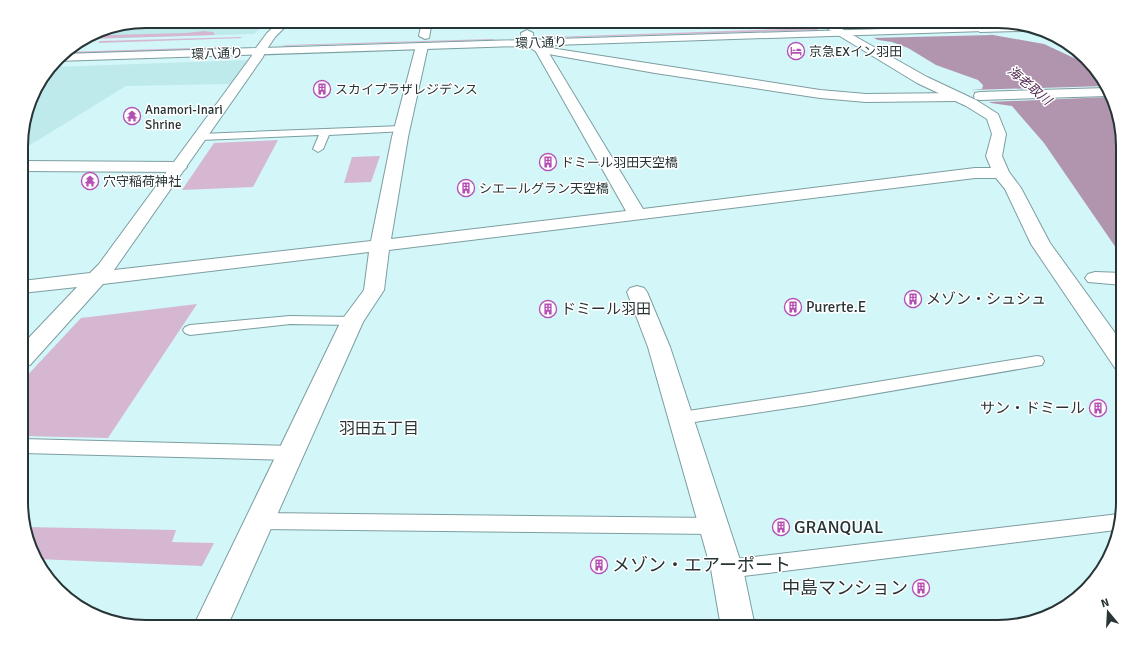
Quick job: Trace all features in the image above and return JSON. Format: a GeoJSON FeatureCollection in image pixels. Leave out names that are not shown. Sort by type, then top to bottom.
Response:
{"type":"FeatureCollection","features":[{"type":"Feature","properties":{"kind":"main road"},"geometry":{"type":"LineString","coordinates":[[28,352],[98,278],[179,167],[257,57],[263,46],[280,28]]}},
{"type":"Feature","properties":{"kind":"main road"},"geometry":{"type":"LineString","coordinates":[[213,620],[352,321],[374,290],[380,245],[402,129],[426,28]]}},
{"type":"Feature","properties":{"kind":"main road","name":"環八通り"},"geometry":{"type":"LineString","coordinates":[[528,38],[712,28]]}},
{"type":"Feature","properties":{"kind":"main road"},"geometry":{"type":"LineString","coordinates":[[840,28],[922,80],[972,103],[993,117],[999,134],[994,156],[1001,172],[1013,188],[1041,244],[1116,352]]}},
{"type":"Feature","properties":{"kind":"main road","name":"環八通り"},"geometry":{"type":"LineString","coordinates":[[81,48],[263,46],[840,28],[855,32],[1004,28]]}},
{"type":"Feature","properties":{"kind":"main road"},"geometry":{"type":"LineString","coordinates":[[528,38],[541,50],[637,214]]}},
{"type":"Feature","properties":{"kind":"main road","name":"環八通り"},"geometry":{"type":"LineString","coordinates":[[68,58],[263,46]]}},
{"type":"Feature","properties":{"kind":"main road"},"geometry":{"type":"LineString","coordinates":[[541,50],[655,70],[820,94],[866,98],[980,96]]}},
{"type":"Feature","properties":{"kind":"main road"},"geometry":{"type":"LineString","coordinates":[[28,286],[974,173],[1001,172]]}},
{"type":"Feature","properties":{"kind":"main road"},"geometry":{"type":"LineString","coordinates":[[637,292],[659,347],[727,569],[737,620]]}},
{"type":"Feature","properties":{"kind":"street"},"geometry":{"type":"LineString","coordinates":[[980,96],[1103,92]]}},
{"type":"Feature","properties":{"kind":"street"},"geometry":{"type":"LineString","coordinates":[[28,166],[179,167]]}},
{"type":"Feature","properties":{"kind":"street"},"geometry":{"type":"LineString","coordinates":[[1095,278],[1116,279]]}},
{"type":"Feature","properties":{"kind":"lane"},"geometry":{"type":"LineString","coordinates":[[200,137],[402,129]]}},
{"type":"Feature","properties":{"kind":"lane"},"geometry":{"type":"LineString","coordinates":[[318,149],[325,132]]}},
{"type":"Feature","properties":{"kind":"lane"},"geometry":{"type":"LineString","coordinates":[[190,330],[290,320],[352,321]]}},
{"type":"Feature","properties":{"kind":"lane"},"geometry":{"type":"LineString","coordinates":[[681,418],[1037,362]]}},
{"type":"Feature","properties":{"kind":"lane"},"geometry":{"type":"LineString","coordinates":[[28,446],[292,453]]}},
{"type":"Feature","properties":{"kind":"lane"},"geometry":{"type":"LineString","coordinates":[[260,521],[713,526]]}},
{"type":"Feature","properties":{"kind":"lane"},"geometry":{"type":"LineString","coordinates":[[727,569],[1114,523]]}},
{"type":"Feature","properties":{"kind":"shaded area"},"geometry":{"type":"Polygon","coordinates":[[[146,28],[261,28],[254,34],[97,39],[123,30],[146,28]]]}},
{"type":"Feature","properties":{"kind":"shaded area"},"geometry":{"type":"Polygon","coordinates":[[[816,28],[818,30],[547,38],[550,37],[816,28]]]}},
{"type":"Feature","properties":{"kind":"shaded area"},"geometry":{"type":"Polygon","coordinates":[[[204,31],[213,32],[215,35],[97,39],[108,35],[186,33],[204,31]]]}},
{"type":"Feature","properties":{"kind":"shaded area"},"geometry":{"type":"Polygon","coordinates":[[[243,38],[98,43],[100,41],[243,38]]]}},
{"type":"Feature","properties":{"kind":"shaded area"},"geometry":{"type":"Polygon","coordinates":[[[496,40],[282,46],[286,45],[496,40]]]}},
{"type":"Feature","properties":{"kind":"shaded area"},"geometry":{"type":"Polygon","coordinates":[[[225,47],[227,48],[73,54],[76,52],[225,47]]]}},
{"type":"Feature","properties":{"kind":"shaded area"},"geometry":{"type":"Polygon","coordinates":[[[249,60],[231,84],[126,86],[28,146],[30,123],[34,108],[44,87],[58,67],[249,60]]]}},
{"type":"Feature","properties":{"kind":"shaded area"},"geometry":{"type":"Polygon","coordinates":[[[278,140],[253,187],[182,190],[214,143],[278,140]]]}},
{"type":"Feature","properties":{"kind":"shaded area"},"geometry":{"type":"Polygon","coordinates":[[[380,156],[371,182],[344,183],[352,157],[380,156]]]}},
{"type":"Feature","properties":{"kind":"shaded area"},"geometry":{"type":"Polygon","coordinates":[[[197,304],[108,438],[28,436],[28,375],[81,318],[197,304]]]}},
{"type":"Feature","properties":{"kind":"shaded area"},"geometry":{"type":"Polygon","coordinates":[[[31,527],[176,530],[172,542],[214,543],[202,566],[43,559],[37,547],[31,527]]]}},
{"type":"Feature","properties":{"kind":"water","name":"海老取川"},"geometry":{"type":"Polygon","coordinates":[[[852,28],[978,28],[993,35],[1044,44],[1078,60],[1092,74],[1100,87],[1110,108],[1114,123],[1116,139],[1116,248],[1044,143],[1012,106],[991,103],[972,90],[982,89],[983,85],[978,80],[936,65],[908,48],[892,42],[878,40],[852,28]]]}},
{"type":"Feature","properties":{"kind":"pier"},"geometry":{"type":"Polygon","coordinates":[[[849,28],[978,28],[993,35],[870,38],[849,28]]]}},
{"type":"Feature","properties":{"kind":"pier"},"geometry":{"type":"Polygon","coordinates":[[[1099,86],[1105,97],[989,102],[972,90],[1099,86]]]}},
{"type":"Feature","properties":{"kind":"place","name":"京急EXイン羽田"},"geometry":{"type":"Point","coordinates":[796,51]}},
{"type":"Feature","properties":{"kind":"place","name":"スカイプラザレジデンス"},"geometry":{"type":"Point","coordinates":[322,89]}},
{"type":"Feature","properties":{"kind":"place","name":"Anamori-Inari Shrine"},"geometry":{"type":"Point","coordinates":[132,116]}},
{"type":"Feature","properties":{"kind":"place","name":"ドミール羽田天空橋"},"geometry":{"type":"Point","coordinates":[548,162]}},
{"type":"Feature","properties":{"kind":"place","name":"穴守稲荷神社"},"geometry":{"type":"Point","coordinates":[90,181]}},
{"type":"Feature","properties":{"kind":"place","name":"シエールグラン天空橋"},"geometry":{"type":"Point","coordinates":[466,188]}},
{"type":"Feature","properties":{"kind":"place","name":"メゾン・シュシュ"},"geometry":{"type":"Point","coordinates":[913,299]}},
{"type":"Feature","properties":{"kind":"place","name":"Purerte.E"},"geometry":{"type":"Point","coordinates":[793,307]}},
{"type":"Feature","properties":{"kind":"place","name":"ドミール羽田"},"geometry":{"type":"Point","coordinates":[548,309]}},
{"type":"Feature","properties":{"kind":"place","name":"サン・ドミール"},"geometry":{"type":"Point","coordinates":[1098,408]}},
{"type":"Feature","properties":{"kind":"place","name":"GRANQUAL"},"geometry":{"type":"Point","coordinates":[781,527]}},
{"type":"Feature","properties":{"kind":"place","name":"メゾン・エアーポート"},"geometry":{"type":"Point","coordinates":[599,565]}},
{"type":"Feature","properties":{"kind":"place","name":"中島マンション"},"geometry":{"type":"Point","coordinates":[921,588]}},
{"type":"Feature","properties":{"kind":"district","name":"羽田五丁目"},"geometry":{"type":"Point","coordinates":[379,428]}}]}
